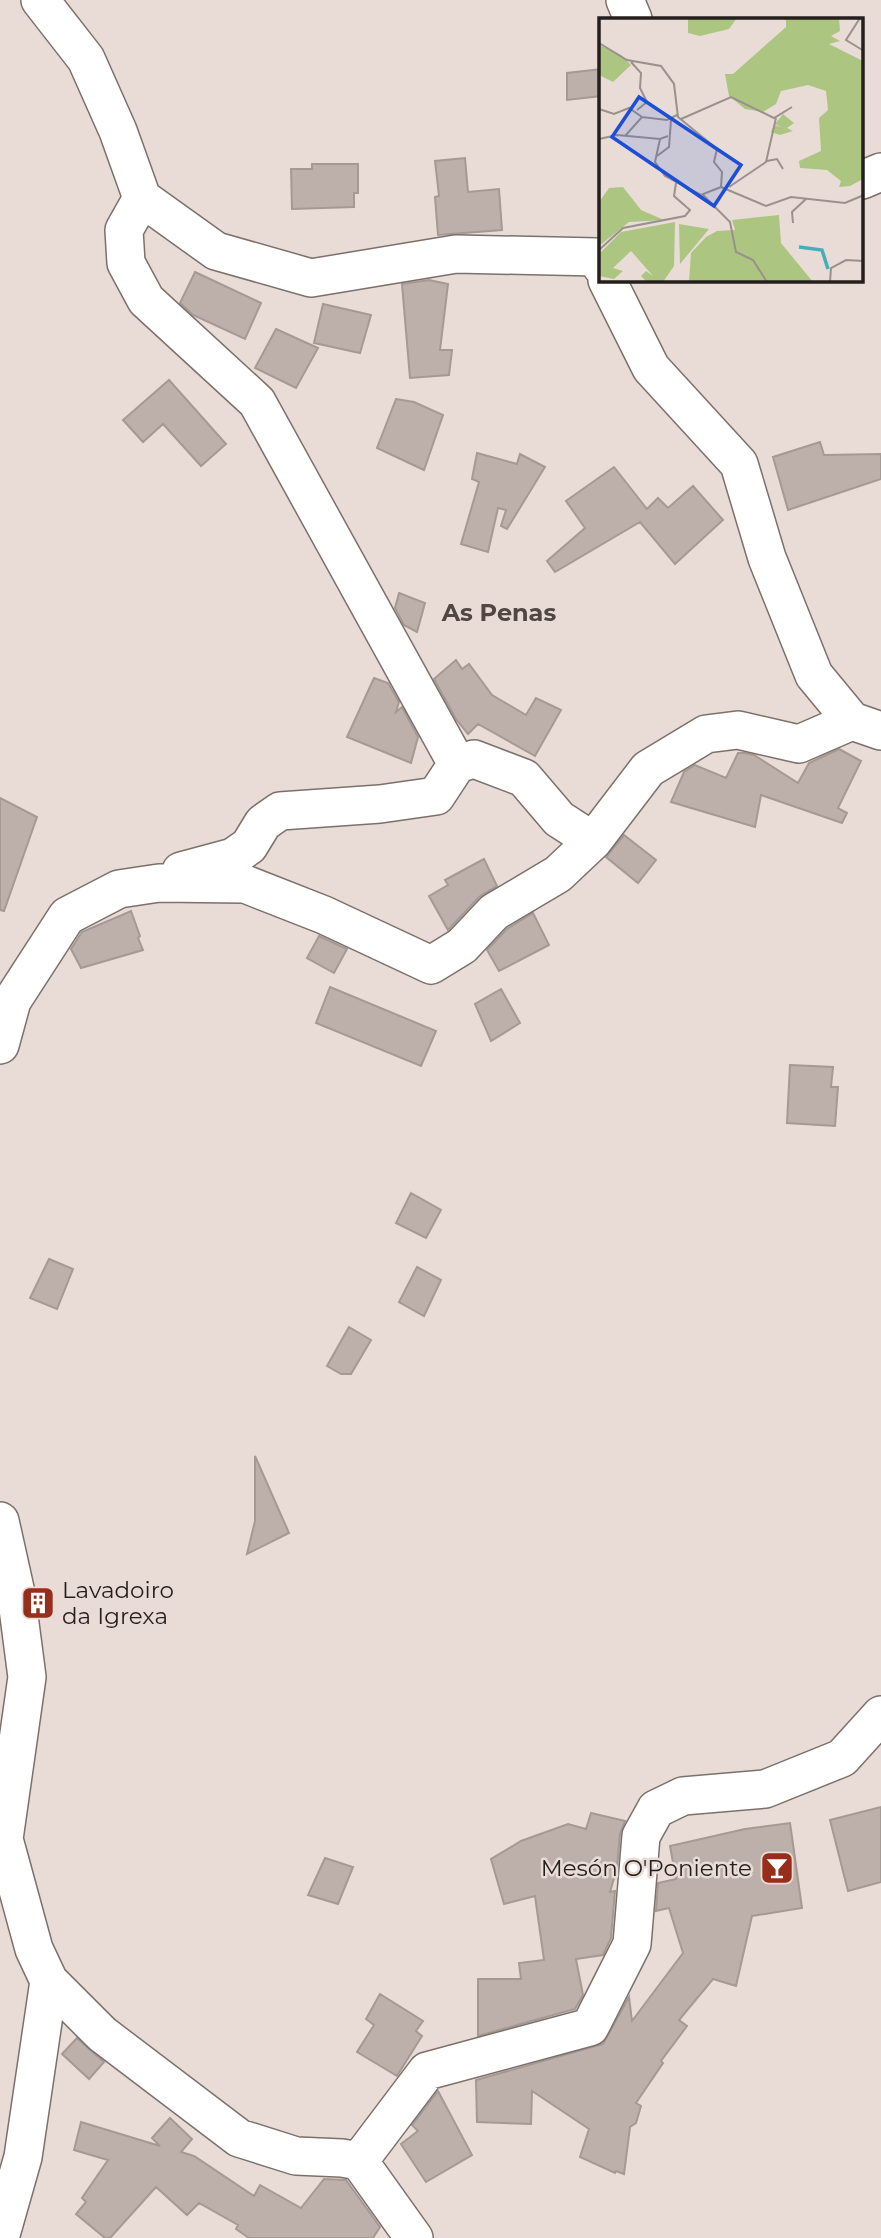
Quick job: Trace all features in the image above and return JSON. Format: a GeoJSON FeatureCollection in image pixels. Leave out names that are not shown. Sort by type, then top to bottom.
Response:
{"type":"FeatureCollection","features":[{"type":"Feature","properties":{"kind":"street"},"geometry":{"type":"LineString","coordinates":[[40,0],[86,59],[118,131],[142,198],[216,251],[312,278],[457,254],[599,264]]}},
{"type":"Feature","properties":{"kind":"street"},"geometry":{"type":"LineString","coordinates":[[625,0],[633,18]]}},
{"type":"Feature","properties":{"kind":"street"},"geometry":{"type":"LineString","coordinates":[[864,179],[881,172]]}},
{"type":"Feature","properties":{"kind":"street"},"geometry":{"type":"LineString","coordinates":[[142,198],[124,230],[126,264],[146,300],[257,402],[457,764]]}},
{"type":"Feature","properties":{"kind":"street"},"geometry":{"type":"LineString","coordinates":[[610,282],[651,368],[739,464],[767,558],[814,676],[866,726]]}},
{"type":"Feature","properties":{"kind":"street"},"geometry":{"type":"LineString","coordinates":[[0,1045],[12,1001],[67,916],[119,889],[159,883],[245,884],[324,915],[430,965],[461,946],[494,912],[558,874],[593,841],[648,769],[706,734],[738,730],[799,744],[866,726]]}},
{"type":"Feature","properties":{"kind":"street"},"geometry":{"type":"LineString","coordinates":[[159,883],[181,870],[233,858],[249,845],[263,823],[280,811],[380,804],[436,796],[457,764],[474,759],[524,778],[559,819],[593,841]]}},
{"type":"Feature","properties":{"kind":"street"},"geometry":{"type":"LineString","coordinates":[[0,1521],[16,1593],[27,1676],[4,1839],[34,1949],[49,1981],[102,2035],[239,2138],[296,2156],[359,2161],[414,2238]]}},
{"type":"Feature","properties":{"kind":"street"},"geometry":{"type":"LineString","coordinates":[[359,2161],[427,2071],[590,2027],[619,1975],[632,1944],[641,1836],[656,1809],[682,1796],[765,1789],[842,1758],[881,1715]]}},
{"type":"Feature","properties":{"kind":"street"},"geometry":{"type":"LineString","coordinates":[[0,2238],[23,2157],[49,1981]]}},
{"type":"Feature","properties":{"kind":"building"},"geometry":{"type":"Polygon","coordinates":[[[599,69],[599,96],[567,100],[567,73],[599,69]]]}},
{"type":"Feature","properties":{"kind":"building"},"geometry":{"type":"Polygon","coordinates":[[[465,158],[468,192],[499,189],[502,230],[438,235],[435,197],[439,196],[435,161],[465,158]]]}},
{"type":"Feature","properties":{"kind":"building"},"geometry":{"type":"Polygon","coordinates":[[[312,164],[358,164],[358,193],[354,193],[354,207],[292,209],[291,169],[312,169],[312,164]]]}},
{"type":"Feature","properties":{"kind":"building"},"geometry":{"type":"Polygon","coordinates":[[[195,272],[261,303],[245,339],[193,315],[180,303],[195,272]]]}},
{"type":"Feature","properties":{"kind":"building"},"geometry":{"type":"Polygon","coordinates":[[[429,280],[448,284],[440,350],[452,350],[449,375],[410,378],[402,284],[429,280]]]}},
{"type":"Feature","properties":{"kind":"building"},"geometry":{"type":"Polygon","coordinates":[[[323,304],[371,315],[360,353],[314,343],[323,304]]]}},
{"type":"Feature","properties":{"kind":"building"},"geometry":{"type":"Polygon","coordinates":[[[276,329],[318,348],[296,388],[255,368],[276,329]]]}},
{"type":"Feature","properties":{"kind":"building"},"geometry":{"type":"Polygon","coordinates":[[[169,380],[226,444],[201,466],[163,424],[143,442],[123,420],[169,380]]]}},
{"type":"Feature","properties":{"kind":"building"},"geometry":{"type":"Polygon","coordinates":[[[396,399],[414,402],[443,415],[424,470],[377,448],[396,399]]]}},
{"type":"Feature","properties":{"kind":"building"},"geometry":{"type":"Polygon","coordinates":[[[820,442],[824,455],[881,454],[881,479],[788,510],[773,457],[820,442]]]}},
{"type":"Feature","properties":{"kind":"building"},"geometry":{"type":"Polygon","coordinates":[[[477,453],[517,464],[520,454],[545,467],[507,529],[501,526],[506,510],[498,508],[488,552],[461,544],[479,482],[472,479],[477,453]]]}},
{"type":"Feature","properties":{"kind":"building"},"geometry":{"type":"Polygon","coordinates":[[[614,467],[647,509],[658,498],[668,508],[693,486],[723,520],[675,564],[640,522],[555,572],[547,561],[585,528],[566,501],[614,467]]]}},
{"type":"Feature","properties":{"kind":"building"},"geometry":{"type":"Polygon","coordinates":[[[399,593],[425,603],[417,632],[404,625],[395,608],[399,593]]]}},
{"type":"Feature","properties":{"kind":"building"},"geometry":{"type":"Polygon","coordinates":[[[456,660],[462,669],[469,664],[492,695],[526,715],[536,698],[561,710],[535,756],[478,724],[468,734],[456,719],[434,679],[456,660]]]}},
{"type":"Feature","properties":{"kind":"building"},"geometry":{"type":"Polygon","coordinates":[[[374,678],[388,683],[399,702],[396,712],[402,707],[418,737],[411,763],[347,737],[374,678]]]}},
{"type":"Feature","properties":{"kind":"building"},"geometry":{"type":"Polygon","coordinates":[[[839,749],[861,761],[838,808],[847,813],[842,823],[761,795],[755,827],[671,802],[684,772],[695,765],[726,778],[738,753],[745,753],[754,755],[798,783],[809,763],[839,749]]]}},
{"type":"Feature","properties":{"kind":"building"},"geometry":{"type":"Polygon","coordinates":[[[0,798],[37,817],[4,911],[0,910],[0,798]]]}},
{"type":"Feature","properties":{"kind":"building"},"geometry":{"type":"Polygon","coordinates":[[[624,835],[656,860],[638,883],[606,857],[624,835]]]}},
{"type":"Feature","properties":{"kind":"building"},"geometry":{"type":"Polygon","coordinates":[[[484,859],[497,886],[479,897],[448,930],[429,896],[448,885],[445,880],[484,859]]]}},
{"type":"Feature","properties":{"kind":"building"},"geometry":{"type":"Polygon","coordinates":[[[131,911],[143,950],[81,968],[71,949],[82,932],[131,911]]]}},
{"type":"Feature","properties":{"kind":"building"},"geometry":{"type":"Polygon","coordinates":[[[533,913],[549,945],[499,971],[487,950],[507,929],[533,913]]]}},
{"type":"Feature","properties":{"kind":"building"},"geometry":{"type":"Polygon","coordinates":[[[319,936],[347,949],[334,973],[307,958],[319,936]]]}},
{"type":"Feature","properties":{"kind":"building"},"geometry":{"type":"Polygon","coordinates":[[[330,987],[436,1031],[421,1066],[316,1023],[330,987]]]}},
{"type":"Feature","properties":{"kind":"building"},"geometry":{"type":"Polygon","coordinates":[[[501,989],[520,1023],[491,1041],[475,1004],[501,989]]]}},
{"type":"Feature","properties":{"kind":"building"},"geometry":{"type":"Polygon","coordinates":[[[790,1065],[833,1067],[831,1087],[838,1087],[835,1126],[787,1123],[790,1065]]]}},
{"type":"Feature","properties":{"kind":"building"},"geometry":{"type":"Polygon","coordinates":[[[411,1193],[441,1210],[426,1238],[396,1223],[411,1193]]]}},
{"type":"Feature","properties":{"kind":"building"},"geometry":{"type":"Polygon","coordinates":[[[49,1259],[73,1269],[57,1309],[30,1298],[49,1259]]]}},
{"type":"Feature","properties":{"kind":"building"},"geometry":{"type":"Polygon","coordinates":[[[417,1267],[441,1280],[424,1316],[399,1302],[417,1267]]]}},
{"type":"Feature","properties":{"kind":"building"},"geometry":{"type":"Polygon","coordinates":[[[349,1327],[371,1340],[351,1374],[341,1374],[327,1366],[349,1327]]]}},
{"type":"Feature","properties":{"kind":"building"},"geometry":{"type":"Polygon","coordinates":[[[255,1456],[289,1533],[247,1554],[255,1521],[255,1456]]]}},
{"type":"Feature","properties":{"kind":"building"},"geometry":{"type":"Polygon","coordinates":[[[881,1807],[881,1882],[848,1891],[830,1820],[881,1807]]]}},
{"type":"Feature","properties":{"kind":"building"},"geometry":{"type":"Polygon","coordinates":[[[591,1813],[625,1821],[620,1834],[617,1868],[610,1892],[615,1891],[611,1938],[603,1955],[576,1959],[583,1995],[575,2009],[478,2036],[478,1979],[521,1979],[519,1963],[544,1960],[535,1896],[504,1904],[491,1859],[521,1841],[568,1824],[586,1829],[591,1813]]]}},
{"type":"Feature","properties":{"kind":"building"},"geometry":{"type":"Polygon","coordinates":[[[790,1823],[802,1908],[752,1916],[736,1986],[713,1979],[679,2020],[687,2026],[661,2061],[663,2063],[636,2103],[641,2106],[636,2123],[630,2127],[624,2174],[615,2173],[580,2157],[589,2129],[532,2091],[531,2124],[477,2122],[476,2080],[603,2044],[629,1997],[632,2021],[683,1953],[669,1908],[656,1911],[658,1883],[676,1879],[670,1846],[745,1829],[790,1823]]]}},
{"type":"Feature","properties":{"kind":"building"},"geometry":{"type":"Polygon","coordinates":[[[325,1858],[353,1867],[338,1904],[308,1895],[325,1858]]]}},
{"type":"Feature","properties":{"kind":"building"},"geometry":{"type":"Polygon","coordinates":[[[380,1994],[423,2021],[416,2031],[422,2036],[397,2076],[357,2052],[374,2025],[366,2019],[380,1994]]]}},
{"type":"Feature","properties":{"kind":"building"},"geometry":{"type":"Polygon","coordinates":[[[77,2038],[104,2062],[89,2079],[62,2054],[77,2038]]]}},
{"type":"Feature","properties":{"kind":"building"},"geometry":{"type":"Polygon","coordinates":[[[438,2091],[472,2155],[426,2182],[401,2144],[418,2131],[412,2125],[438,2091]]]}},
{"type":"Feature","properties":{"kind":"building"},"geometry":{"type":"Polygon","coordinates":[[[170,2118],[192,2139],[181,2152],[194,2156],[254,2196],[260,2185],[301,2208],[324,2179],[346,2180],[380,2227],[373,2238],[249,2238],[236,2229],[238,2225],[199,2203],[187,2215],[156,2187],[110,2238],[105,2238],[76,2214],[86,2202],[82,2198],[108,2160],[74,2150],[81,2122],[160,2146],[152,2138],[170,2118]]]}},
{"type":"Feature","properties":{"kind":"place","name":"Lavadoiro da Igrexa"},"geometry":{"type":"Point","coordinates":[38,1603]}},
{"type":"Feature","properties":{"kind":"place","name":"Mesón O'Poniente"},"geometry":{"type":"Point","coordinates":[777,1868]}},
{"type":"Feature","properties":{"kind":"district","name":"As Penas"},"geometry":{"type":"Point","coordinates":[499,613]}}]}
